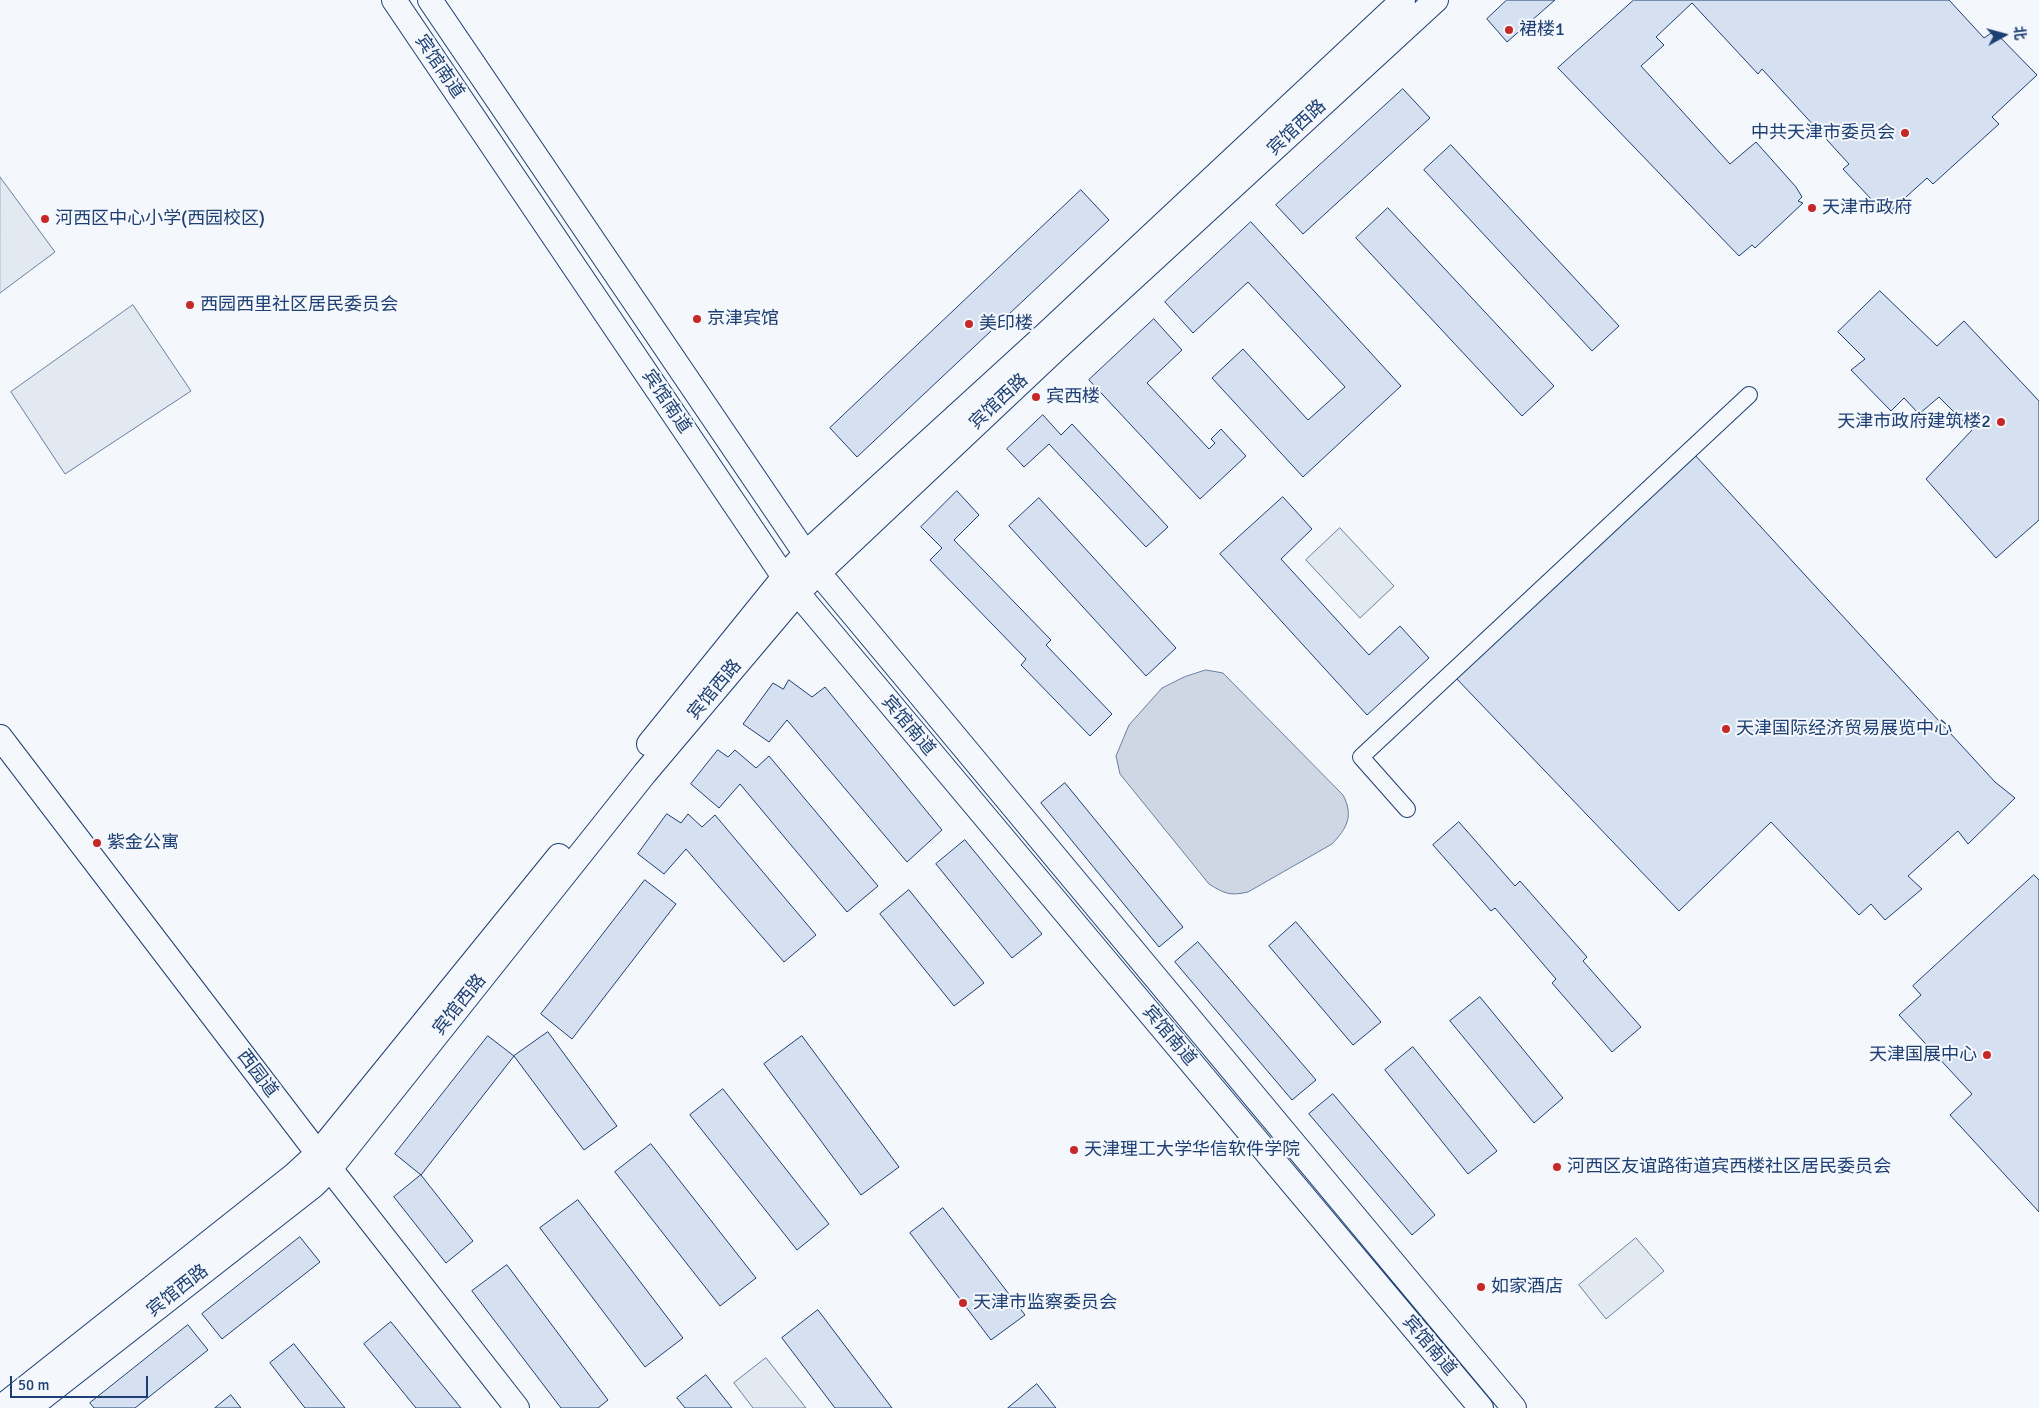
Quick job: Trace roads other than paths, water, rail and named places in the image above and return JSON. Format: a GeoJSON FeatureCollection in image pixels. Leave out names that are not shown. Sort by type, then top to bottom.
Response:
{"type":"FeatureCollection","features":[{"type":"Feature","properties":{"kind":"main road","name":"宾馆南道"},"geometry":{"type":"LineString","coordinates":[[394,0],[790,585],[1481,1408]]}},
{"type":"Feature","properties":{"kind":"main road","name":"宾馆南道"},"geometry":{"type":"LineString","coordinates":[[430,0],[812,563],[1514,1408]]}},
{"type":"Feature","properties":{"kind":"main road","name":"宾馆西路"},"geometry":{"type":"LineString","coordinates":[[356,1121],[645,773],[790,585],[1046,334],[1402,0]]}},
{"type":"Feature","properties":{"kind":"main road","name":"宾馆西路"},"geometry":{"type":"LineString","coordinates":[[812,563],[1056,349],[1433,1]]}},
{"type":"Feature","properties":{"kind":"main road","name":"西园道"},"geometry":{"type":"LineString","coordinates":[[0,737],[284,1121]]}},
{"type":"Feature","properties":{"kind":"main road","name":"西园道"},"geometry":{"type":"LineString","coordinates":[[0,761],[284,1121],[318,1160],[517,1408]]}},
{"type":"Feature","properties":{"kind":"main road"},"geometry":{"type":"LineString","coordinates":[[284,1121],[314,1129],[356,1121]]}},
{"type":"Feature","properties":{"kind":"main road"},"geometry":{"type":"LineString","coordinates":[[318,1160],[346,1138],[356,1121]]}},
{"type":"Feature","properties":{"kind":"main road","name":"宾馆西路"},"geometry":{"type":"LineString","coordinates":[[0,1408],[294,1176],[318,1160]]}},
{"type":"Feature","properties":{"kind":"main road","name":"宾馆西路"},"geometry":{"type":"LineString","coordinates":[[29,1408],[318,1160]]}},
{"type":"Feature","properties":{"kind":"main road","name":"西园道"},"geometry":{"type":"LineString","coordinates":[[318,1160],[497,1408]]}},
{"type":"Feature","properties":{"kind":"street"},"geometry":{"type":"LineString","coordinates":[[1407,809],[1362,757],[1749,395]]}},
{"type":"Feature","properties":{"kind":"place","name":"裙楼1"},"geometry":{"type":"Point","coordinates":[1509,30]}},
{"type":"Feature","properties":{"kind":"place","name":"中共天津市委员会"},"geometry":{"type":"Point","coordinates":[1905,133]}},
{"type":"Feature","properties":{"kind":"place","name":"天津市政府"},"geometry":{"type":"Point","coordinates":[1812,208]}},
{"type":"Feature","properties":{"kind":"place","name":"河西区中心小学(西园校区)"},"geometry":{"type":"Point","coordinates":[45,219]}},
{"type":"Feature","properties":{"kind":"place","name":"西园西里社区居民委员会"},"geometry":{"type":"Point","coordinates":[190,305]}},
{"type":"Feature","properties":{"kind":"place","name":"京津宾馆"},"geometry":{"type":"Point","coordinates":[697,319]}},
{"type":"Feature","properties":{"kind":"place","name":"美印楼"},"geometry":{"type":"Point","coordinates":[969,324]}},
{"type":"Feature","properties":{"kind":"place","name":"宾西楼"},"geometry":{"type":"Point","coordinates":[1036,397]}},
{"type":"Feature","properties":{"kind":"place","name":"天津市政府建筑楼2"},"geometry":{"type":"Point","coordinates":[2001,422]}},
{"type":"Feature","properties":{"kind":"place","name":"天津国际经济贸易展览中心"},"geometry":{"type":"Point","coordinates":[1726,729]}},
{"type":"Feature","properties":{"kind":"place","name":"紫金公寓"},"geometry":{"type":"Point","coordinates":[97,843]}},
{"type":"Feature","properties":{"kind":"place","name":"天津国展中心"},"geometry":{"type":"Point","coordinates":[1987,1055]}},
{"type":"Feature","properties":{"kind":"place","name":"天津理工大学华信软件学院"},"geometry":{"type":"Point","coordinates":[1074,1150]}},
{"type":"Feature","properties":{"kind":"place","name":"河西区友谊路街道宾西楼社区居民委员会"},"geometry":{"type":"Point","coordinates":[1557,1167]}},
{"type":"Feature","properties":{"kind":"place","name":"如家酒店"},"geometry":{"type":"Point","coordinates":[1481,1287]}},
{"type":"Feature","properties":{"kind":"place","name":"天津市监察委员会"},"geometry":{"type":"Point","coordinates":[963,1303]}}]}
